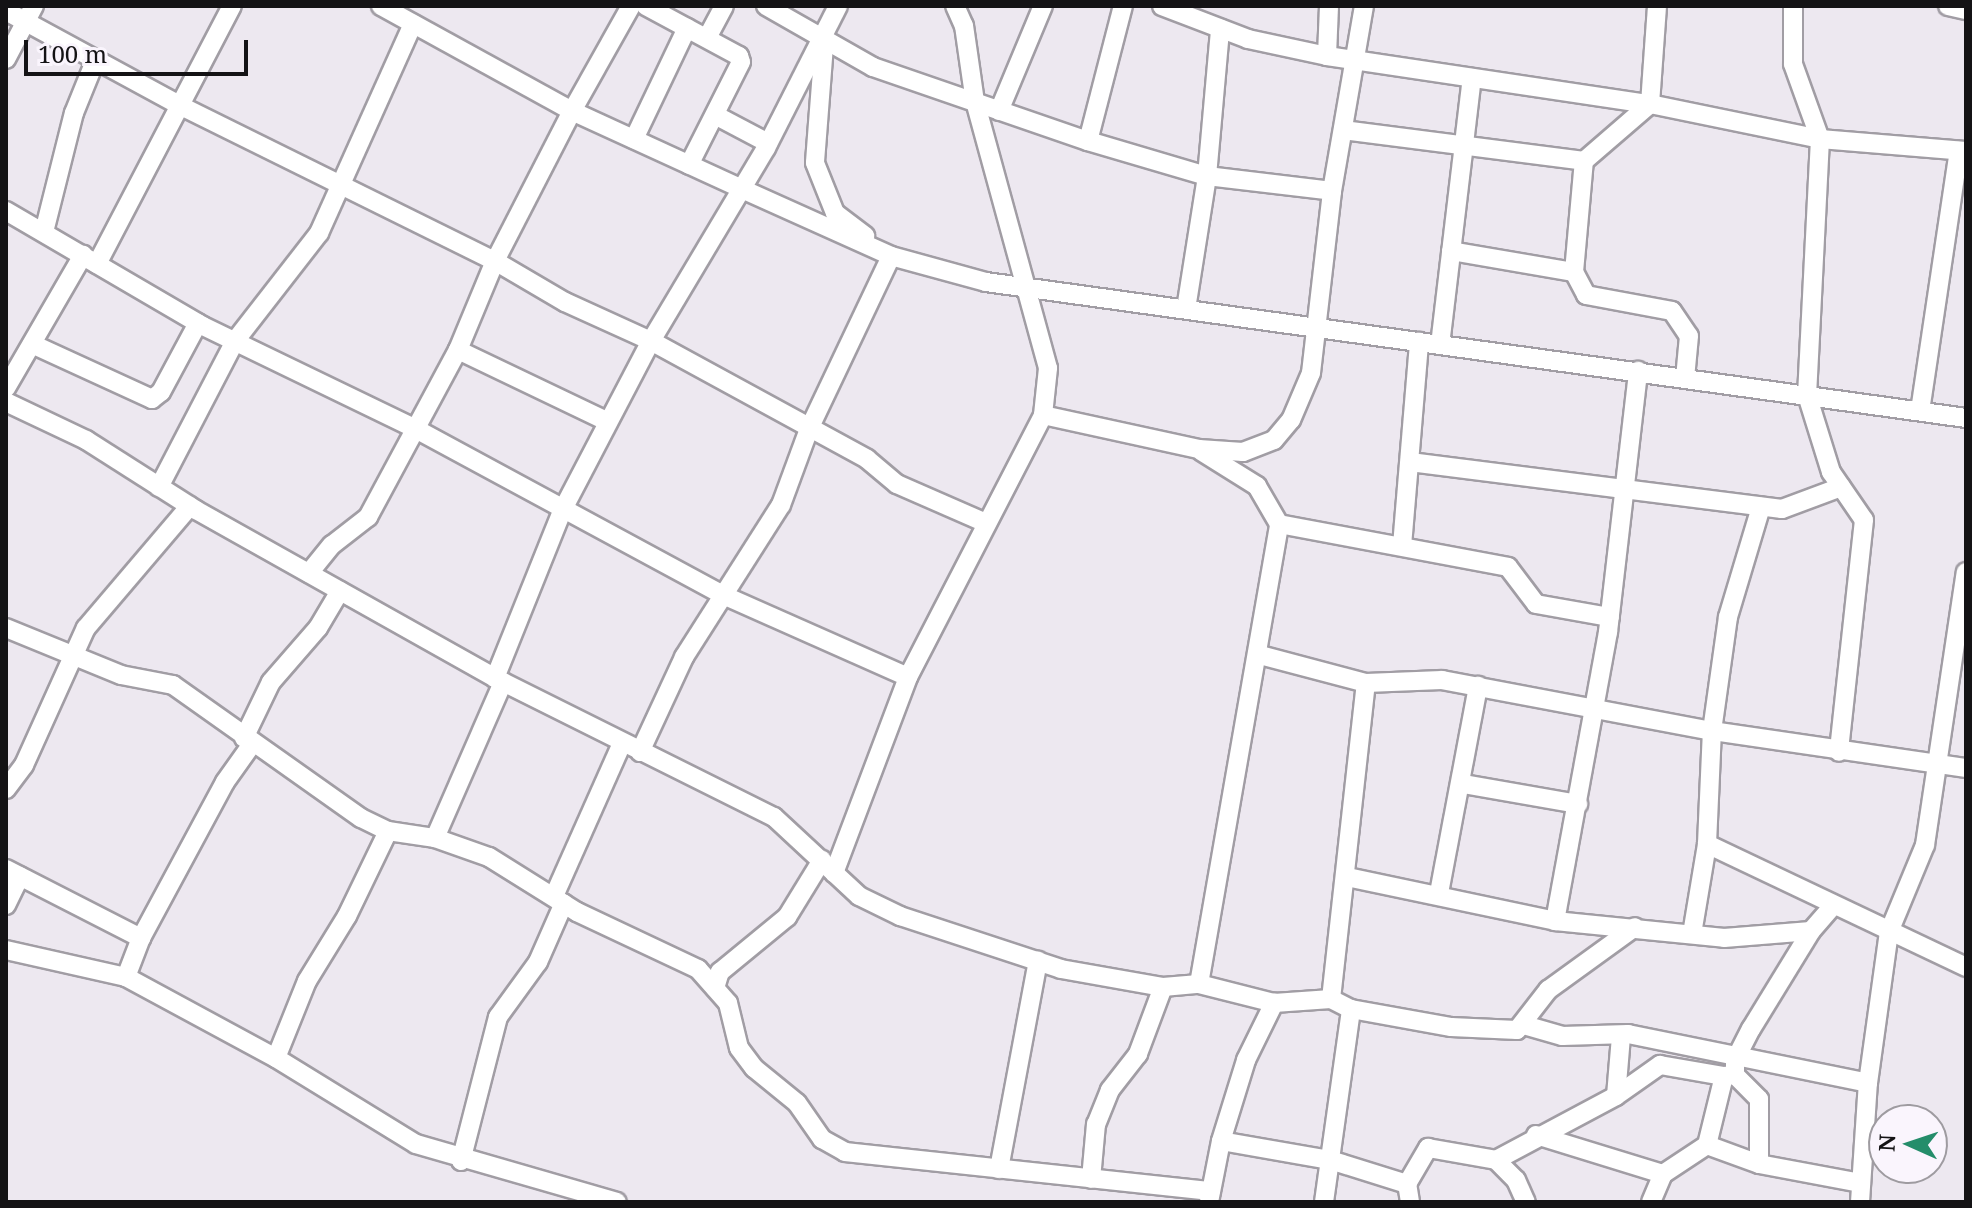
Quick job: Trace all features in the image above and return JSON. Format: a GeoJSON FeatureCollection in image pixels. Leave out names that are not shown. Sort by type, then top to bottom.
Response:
{"type":"FeatureCollection","features":[{"type":"Feature","properties":{"kind":"street"},"geometry":{"type":"LineString","coordinates":[[6,388],[32,344],[90,260],[232,6]]}},
{"type":"Feature","properties":{"kind":"street"},"geometry":{"type":"LineString","coordinates":[[381,6],[572,111],[689,165],[891,256],[986,282],[1966,418]]}},
{"type":"Feature","properties":{"kind":"street"},"geometry":{"type":"LineString","coordinates":[[309,573],[332,545],[368,517],[458,350],[495,261],[572,111],[631,6]]}},
{"type":"Feature","properties":{"kind":"street"},"geometry":{"type":"LineString","coordinates":[[646,6],[707,38],[741,62],[689,165]]}},
{"type":"Feature","properties":{"kind":"street"},"geometry":{"type":"LineString","coordinates":[[707,38],[724,6]]}},
{"type":"Feature","properties":{"kind":"street"},"geometry":{"type":"LineString","coordinates":[[766,6],[873,67],[1088,141],[1207,176],[1332,191]]}},
{"type":"Feature","properties":{"kind":"street"},"geometry":{"type":"LineString","coordinates":[[435,838],[499,680],[562,511],[651,341],[768,143],[838,6]]}},
{"type":"Feature","properties":{"kind":"street"},"geometry":{"type":"LineString","coordinates":[[715,988],[720,972],[787,917],[828,866],[908,677],[984,522],[1043,415],[1048,368],[975,102],[964,26],[955,6]]}},
{"type":"Feature","properties":{"kind":"street"},"geometry":{"type":"LineString","coordinates":[[999,111],[1043,6]]}},
{"type":"Feature","properties":{"kind":"street"},"geometry":{"type":"LineString","coordinates":[[1088,141],[1123,6]]}},
{"type":"Feature","properties":{"kind":"street"},"geometry":{"type":"LineString","coordinates":[[1162,6],[1220,29],[1327,56],[1650,104],[1820,139],[1962,151],[1920,411]]}},
{"type":"Feature","properties":{"kind":"street"},"geometry":{"type":"LineString","coordinates":[[1327,56],[1329,6]]}},
{"type":"Feature","properties":{"kind":"street"},"geometry":{"type":"LineString","coordinates":[[1043,415],[1199,449],[1243,452],[1274,440],[1291,420],[1311,373],[1332,191],[1364,6]]}},
{"type":"Feature","properties":{"kind":"street"},"geometry":{"type":"LineString","coordinates":[[1657,6],[1650,104],[1584,161],[1574,272],[1586,295],[1672,311],[1689,336],[1685,378]]}},
{"type":"Feature","properties":{"kind":"street"},"geometry":{"type":"LineString","coordinates":[[1793,6],[1793,64],[1820,139],[1807,395],[1831,472],[1864,520],[1839,752]]}},
{"type":"Feature","properties":{"kind":"street"},"geometry":{"type":"LineString","coordinates":[[1948,6],[1966,10]]}},
{"type":"Feature","properties":{"kind":"street"},"geometry":{"type":"LineString","coordinates":[[6,11],[30,14],[95,61],[495,261],[565,302],[651,341],[867,459],[897,484],[984,522]]}},
{"type":"Feature","properties":{"kind":"street"},"geometry":{"type":"LineString","coordinates":[[6,59],[30,14]]}},
{"type":"Feature","properties":{"kind":"street"},"geometry":{"type":"LineString","coordinates":[[159,487],[235,341],[313,242],[343,184],[413,24]]}},
{"type":"Feature","properties":{"kind":"street"},"geometry":{"type":"LineString","coordinates":[[634,139],[687,28]]}},
{"type":"Feature","properties":{"kind":"street"},"geometry":{"type":"LineString","coordinates":[[1186,309],[1207,176],[1220,29]]}},
{"type":"Feature","properties":{"kind":"street"},"geometry":{"type":"LineString","coordinates":[[824,38],[815,163],[835,213],[891,256]]}},
{"type":"Feature","properties":{"kind":"street"},"geometry":{"type":"LineString","coordinates":[[44,232],[74,113],[95,61]]}},
{"type":"Feature","properties":{"kind":"street"},"geometry":{"type":"LineString","coordinates":[[1440,345],[1461,147],[1472,78]]}},
{"type":"Feature","properties":{"kind":"street"},"geometry":{"type":"LineString","coordinates":[[715,115],[768,143]]}},
{"type":"Feature","properties":{"kind":"street"},"geometry":{"type":"LineString","coordinates":[[1343,130],[1584,161]]}},
{"type":"Feature","properties":{"kind":"street"},"geometry":{"type":"LineString","coordinates":[[6,211],[198,323],[414,428],[562,511],[723,595],[908,677]]}},
{"type":"Feature","properties":{"kind":"street"},"geometry":{"type":"LineString","coordinates":[[1451,251],[1574,272]]}},
{"type":"Feature","properties":{"kind":"street"},"geometry":{"type":"LineString","coordinates":[[640,752],[680,666],[781,505],[809,429],[891,256]]}},
{"type":"Feature","properties":{"kind":"street"},"geometry":{"type":"LineString","coordinates":[[32,344],[152,399],[161,392],[198,323]]}},
{"type":"Feature","properties":{"kind":"street"},"geometry":{"type":"LineString","coordinates":[[1402,546],[1419,342]]}},
{"type":"Feature","properties":{"kind":"street"},"geometry":{"type":"LineString","coordinates":[[458,350],[608,422]]}},
{"type":"Feature","properties":{"kind":"street"},"geometry":{"type":"LineString","coordinates":[[1555,921],[1610,617],[1638,371]]}},
{"type":"Feature","properties":{"kind":"street"},"geometry":{"type":"LineString","coordinates":[[6,402],[86,440],[190,506],[499,680],[774,817],[859,896],[900,916],[1038,961],[1163,987],[1199,984],[1274,1003],[1331,999],[1351,1009],[1451,1027],[1517,1030],[1524,1025],[1548,990],[1635,927]]}},
{"type":"Feature","properties":{"kind":"street"},"geometry":{"type":"LineString","coordinates":[[1199,449],[1257,486],[1279,524],[1260,655],[1199,984]]}},
{"type":"Feature","properties":{"kind":"street"},"geometry":{"type":"LineString","coordinates":[[1410,462],[1624,492],[1782,509],[1841,487]]}},
{"type":"Feature","properties":{"kind":"street"},"geometry":{"type":"LineString","coordinates":[[6,789],[24,765],[86,628],[190,506]]}},
{"type":"Feature","properties":{"kind":"street"},"geometry":{"type":"LineString","coordinates":[[1692,934],[1707,844],[1712,731],[1728,617],[1761,507]]}},
{"type":"Feature","properties":{"kind":"street"},"geometry":{"type":"LineString","coordinates":[[1279,524],[1508,567],[1536,604],[1610,617]]}},
{"type":"Feature","properties":{"kind":"street"},"geometry":{"type":"LineString","coordinates":[[1707,1145],[1759,1164],[1860,1193],[1868,1083],[1889,932],[1925,845],[1966,572]]}},
{"type":"Feature","properties":{"kind":"street"},"geometry":{"type":"LineString","coordinates":[[126,977],[141,938],[248,741],[271,682],[318,628],[340,591]]}},
{"type":"Feature","properties":{"kind":"street"},"geometry":{"type":"LineString","coordinates":[[6,628],[71,658],[131,678],[173,685],[248,741],[388,831],[435,838],[489,857],[559,899],[698,969],[728,1003],[739,1048],[754,1068],[797,1103],[822,1139],[868,1157],[1091,1179],[1210,1197],[1221,1141],[1246,1060],[1274,1003]]}},
{"type":"Feature","properties":{"kind":"street"},"geometry":{"type":"LineString","coordinates":[[1260,655],[1366,683],[1442,680],[1712,731],[1839,752],[1966,768]]}},
{"type":"Feature","properties":{"kind":"street"},"geometry":{"type":"LineString","coordinates":[[1331,999],[1347,877],[1350,798],[1366,683]]}},
{"type":"Feature","properties":{"kind":"street"},"geometry":{"type":"LineString","coordinates":[[1439,893],[1463,784],[1478,686]]}},
{"type":"Feature","properties":{"kind":"street"},"geometry":{"type":"LineString","coordinates":[[461,1161],[498,1017],[538,962],[559,899],[622,743]]}},
{"type":"Feature","properties":{"kind":"street"},"geometry":{"type":"LineString","coordinates":[[1463,784],[1578,804]]}},
{"type":"Feature","properties":{"kind":"street"},"geometry":{"type":"LineString","coordinates":[[276,1058],[307,981],[347,916],[388,831]]}},
{"type":"Feature","properties":{"kind":"street"},"geometry":{"type":"LineString","coordinates":[[1707,844],[1832,907],[1966,967]]}},
{"type":"Feature","properties":{"kind":"street"},"geometry":{"type":"LineString","coordinates":[[6,905],[13,873],[141,938]]}},
{"type":"Feature","properties":{"kind":"street"},"geometry":{"type":"LineString","coordinates":[[1347,877],[1439,893],[1555,921],[1758,938],[1811,931]]}},
{"type":"Feature","properties":{"kind":"street"},"geometry":{"type":"LineString","coordinates":[[1651,1202],[1663,1174],[1707,1145],[1731,1070],[1811,931],[1832,907]]}},
{"type":"Feature","properties":{"kind":"street"},"geometry":{"type":"LineString","coordinates":[[6,950],[126,977],[276,1058],[416,1144],[461,1161],[617,1202]]}},
{"type":"Feature","properties":{"kind":"street"},"geometry":{"type":"LineString","coordinates":[[999,1169],[1038,961]]}},
{"type":"Feature","properties":{"kind":"street"},"geometry":{"type":"LineString","coordinates":[[1091,1179],[1096,1124],[1110,1090],[1138,1054],[1163,987]]}},
{"type":"Feature","properties":{"kind":"street"},"geometry":{"type":"LineString","coordinates":[[1324,1202],[1351,1009]]}},
{"type":"Feature","properties":{"kind":"street"},"geometry":{"type":"LineString","coordinates":[[1524,1025],[1562,1036],[1621,1036],[1666,1043],[1731,1070],[1759,1099],[1759,1164]]}},
{"type":"Feature","properties":{"kind":"street"},"geometry":{"type":"LineString","coordinates":[[1616,1096],[1621,1036]]}},
{"type":"Feature","properties":{"kind":"street"},"geometry":{"type":"LineString","coordinates":[[1660,1065],[1666,1043]]}},
{"type":"Feature","properties":{"kind":"street"},"geometry":{"type":"LineString","coordinates":[[1496,1160],[1536,1135],[1616,1096],[1660,1065],[1731,1070],[1796,1066],[1868,1083]]}},
{"type":"Feature","properties":{"kind":"street"},"geometry":{"type":"LineString","coordinates":[[1536,1135],[1663,1174]]}},
{"type":"Feature","properties":{"kind":"street"},"geometry":{"type":"LineString","coordinates":[[1221,1141],[1330,1160],[1409,1193],[1428,1148],[1496,1160],[1516,1180],[1526,1202]]}}]}
